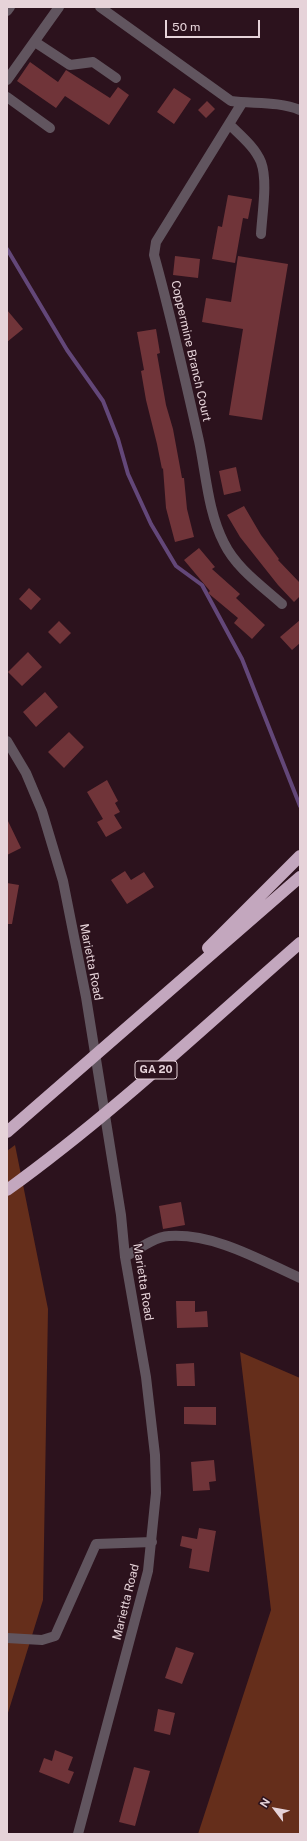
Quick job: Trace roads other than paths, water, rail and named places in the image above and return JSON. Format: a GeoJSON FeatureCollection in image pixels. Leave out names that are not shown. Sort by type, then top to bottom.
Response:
{"type":"FeatureCollection","features":[{"type":"Feature","properties":{"kind":"highway"},"geometry":{"type":"LineString","coordinates":[[130,1024],[300,856]]}},
{"type":"Feature","properties":{"kind":"highway"},"geometry":{"type":"LineString","coordinates":[[7,1132],[300,877]]}},
{"type":"Feature","properties":{"kind":"highway","name":"GA 20"},"geometry":{"type":"LineString","coordinates":[[7,1190],[50,1159],[137,1087],[300,943]]}},
{"type":"Feature","properties":{"kind":"street"},"geometry":{"type":"LineString","coordinates":[[7,11],[10,7]]}},
{"type":"Feature","properties":{"kind":"street"},"geometry":{"type":"LineString","coordinates":[[7,80],[59,7]]}},
{"type":"Feature","properties":{"kind":"street"},"geometry":{"type":"LineString","coordinates":[[100,7],[231,101],[252,104],[268,103],[284,105],[300,110]]}},
{"type":"Feature","properties":{"kind":"street"},"geometry":{"type":"LineString","coordinates":[[35,42],[70,65],[92,62],[116,78]]}},
{"type":"Feature","properties":{"kind":"street"},"geometry":{"type":"LineString","coordinates":[[7,97],[50,128]]}},
{"type":"Feature","properties":{"kind":"street","name":"Coppermine Branch Court"},"geometry":{"type":"LineString","coordinates":[[242,103],[156,242],[154,255],[199,441],[215,521],[224,544],[235,560],[282,604]]}},
{"type":"Feature","properties":{"kind":"street"},"geometry":{"type":"LineString","coordinates":[[229,124],[247,142],[261,162],[264,188],[261,234]]}},
{"type":"Feature","properties":{"kind":"street","name":"Marietta Road"},"geometry":{"type":"LineString","coordinates":[[8,744],[26,773],[42,811],[51,836],[63,881],[86,997],[121,1215],[125,1257],[146,1377],[154,1446],[156,1493],[148,1571],[78,1834]]}},
{"type":"Feature","properties":{"kind":"street"},"geometry":{"type":"LineString","coordinates":[[125,1257],[150,1243],[168,1236],[196,1238],[231,1248],[300,1278]]}},
{"type":"Feature","properties":{"kind":"street"},"geometry":{"type":"LineString","coordinates":[[7,1638],[42,1640],[55,1636],[96,1544],[152,1542]]}},
{"type":"Feature","properties":{"kind":"waterway"},"geometry":{"type":"LineString","coordinates":[[7,249],[67,350],[103,401],[118,439],[128,474],[151,524],[176,566],[202,585],[242,659],[300,806]]}}]}
